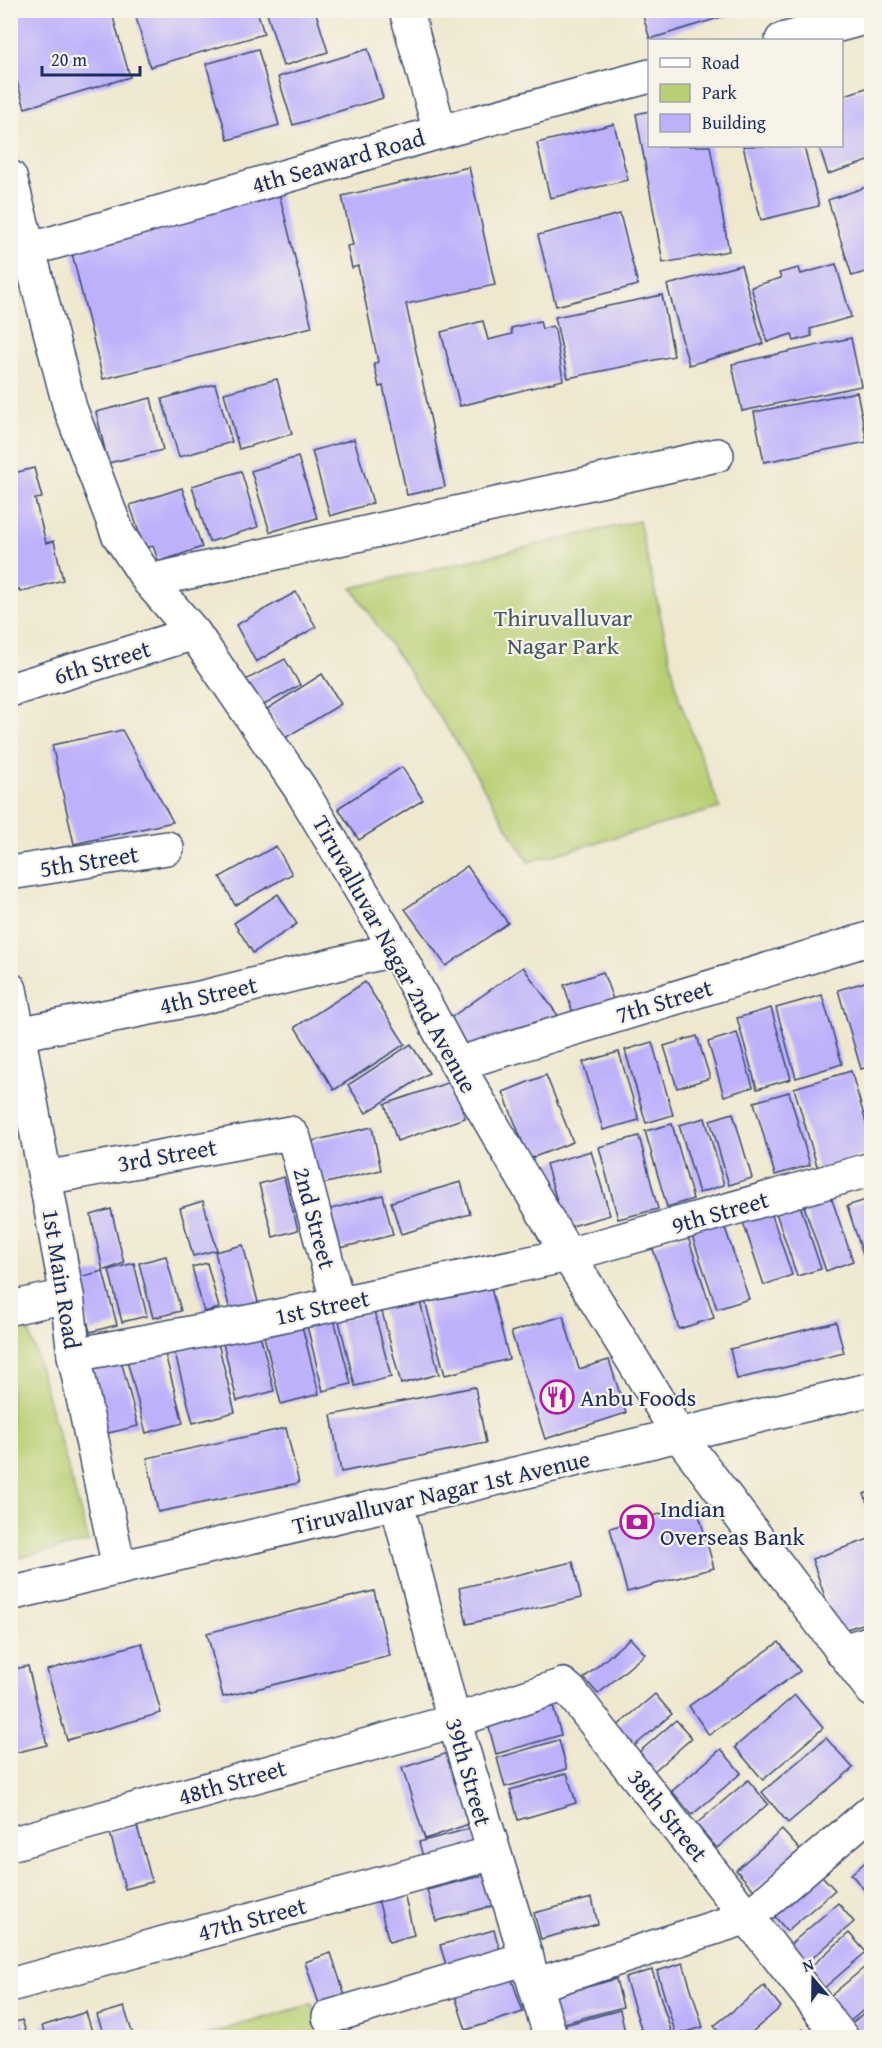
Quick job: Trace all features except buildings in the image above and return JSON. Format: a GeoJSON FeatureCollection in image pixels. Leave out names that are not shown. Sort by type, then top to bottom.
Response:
{"type":"FeatureCollection","features":[{"type":"Feature","properties":{"kind":"street"},"geometry":{"type":"LineString","coordinates":[[406,10],[440,132]]}},
{"type":"Feature","properties":{"kind":"street"},"geometry":{"type":"LineString","coordinates":[[786,39],[872,16]]}},
{"type":"Feature","properties":{"kind":"street","name":"4th Seaward Road"},"geometry":{"type":"LineString","coordinates":[[19,253],[440,132],[648,77]]}},
{"type":"Feature","properties":{"kind":"street","name":"Tiruvalluvar Nagar 2nd Avenue"},"geometry":{"type":"LineString","coordinates":[[10,177],[19,253],[70,408],[118,534],[149,581],[194,633],[300,788],[396,950],[457,1064],[568,1255],[679,1435],[856,1647],[872,1690]]}},
{"type":"Feature","properties":{"kind":"street"},"geometry":{"type":"LineString","coordinates":[[149,581],[717,455]]}},
{"type":"Feature","properties":{"kind":"street","name":"6th Street"},"geometry":{"type":"LineString","coordinates":[[10,690],[194,633]]}},
{"type":"Feature","properties":{"kind":"street","name":"5th Street"},"geometry":{"type":"LineString","coordinates":[[10,873],[167,848]]}},
{"type":"Feature","properties":{"kind":"street","name":"7th Street"},"geometry":{"type":"LineString","coordinates":[[457,1064],[872,938]]}},
{"type":"Feature","properties":{"kind":"street","name":"4th Street"},"geometry":{"type":"LineString","coordinates":[[18,1034],[200,998],[396,950]]}},
{"type":"Feature","properties":{"kind":"street","name":"1st Main Road"},"geometry":{"type":"LineString","coordinates":[[10,989],[67,1296],[74,1355],[119,1568]]}},
{"type":"Feature","properties":{"kind":"street","name":"3rd Street"},"geometry":{"type":"LineString","coordinates":[[45,1178],[290,1133]]}},
{"type":"Feature","properties":{"kind":"street","name":"2nd Street"},"geometry":{"type":"LineString","coordinates":[[290,1133],[294,1138],[338,1304]]}},
{"type":"Feature","properties":{"kind":"street","name":"9th Street"},"geometry":{"type":"LineString","coordinates":[[568,1255],[872,1169]]}},
{"type":"Feature","properties":{"kind":"street","name":"1st Street"},"geometry":{"type":"LineString","coordinates":[[74,1355],[338,1304],[568,1255]]}},
{"type":"Feature","properties":{"kind":"street"},"geometry":{"type":"LineString","coordinates":[[10,1308],[67,1296]]}},
{"type":"Feature","properties":{"kind":"street","name":"Tiruvalluvar Nagar 1st Avenue"},"geometry":{"type":"LineString","coordinates":[[10,1594],[397,1504],[872,1389]]}},
{"type":"Feature","properties":{"kind":"street","name":"39th Street"},"geometry":{"type":"LineString","coordinates":[[397,1504],[454,1721],[551,2037]]}},
{"type":"Feature","properties":{"kind":"street","name":"38th Street"},"geometry":{"type":"LineString","coordinates":[[454,1721],[559,1686],[567,1688],[842,2037]]}},
{"type":"Feature","properties":{"kind":"street","name":"48th Street"},"geometry":{"type":"LineString","coordinates":[[10,1844],[454,1721]]}},
{"type":"Feature","properties":{"kind":"street"},"geometry":{"type":"LineString","coordinates":[[329,2017],[531,1971],[748,1917],[872,1811]]}},
{"type":"Feature","properties":{"kind":"street","name":"47th Street"},"geometry":{"type":"LineString","coordinates":[[10,1985],[493,1854]]}},
{"type":"Feature","properties":{"kind":"green space","name":"Thiruvalluvar Nagar Park"},"geometry":{"type":"Polygon","coordinates":[[[639,521],[679,698],[720,808],[528,862],[457,743],[352,588],[639,521]]]}},
{"type":"Feature","properties":{"kind":"green space"},"geometry":{"type":"Polygon","coordinates":[[[29,1331],[89,1542],[11,1559],[11,1333],[29,1331]]]}},
{"type":"Feature","properties":{"kind":"green space"},"geometry":{"type":"Polygon","coordinates":[[[312,2004],[323,2037],[194,2038],[312,2004]]]}},
{"type":"Feature","properties":{"kind":"place","name":"Anbu Foods"},"geometry":{"type":"Point","coordinates":[557,1397]}},
{"type":"Feature","properties":{"kind":"place","name":"Indian Overseas Bank"},"geometry":{"type":"Point","coordinates":[637,1522]}}]}
